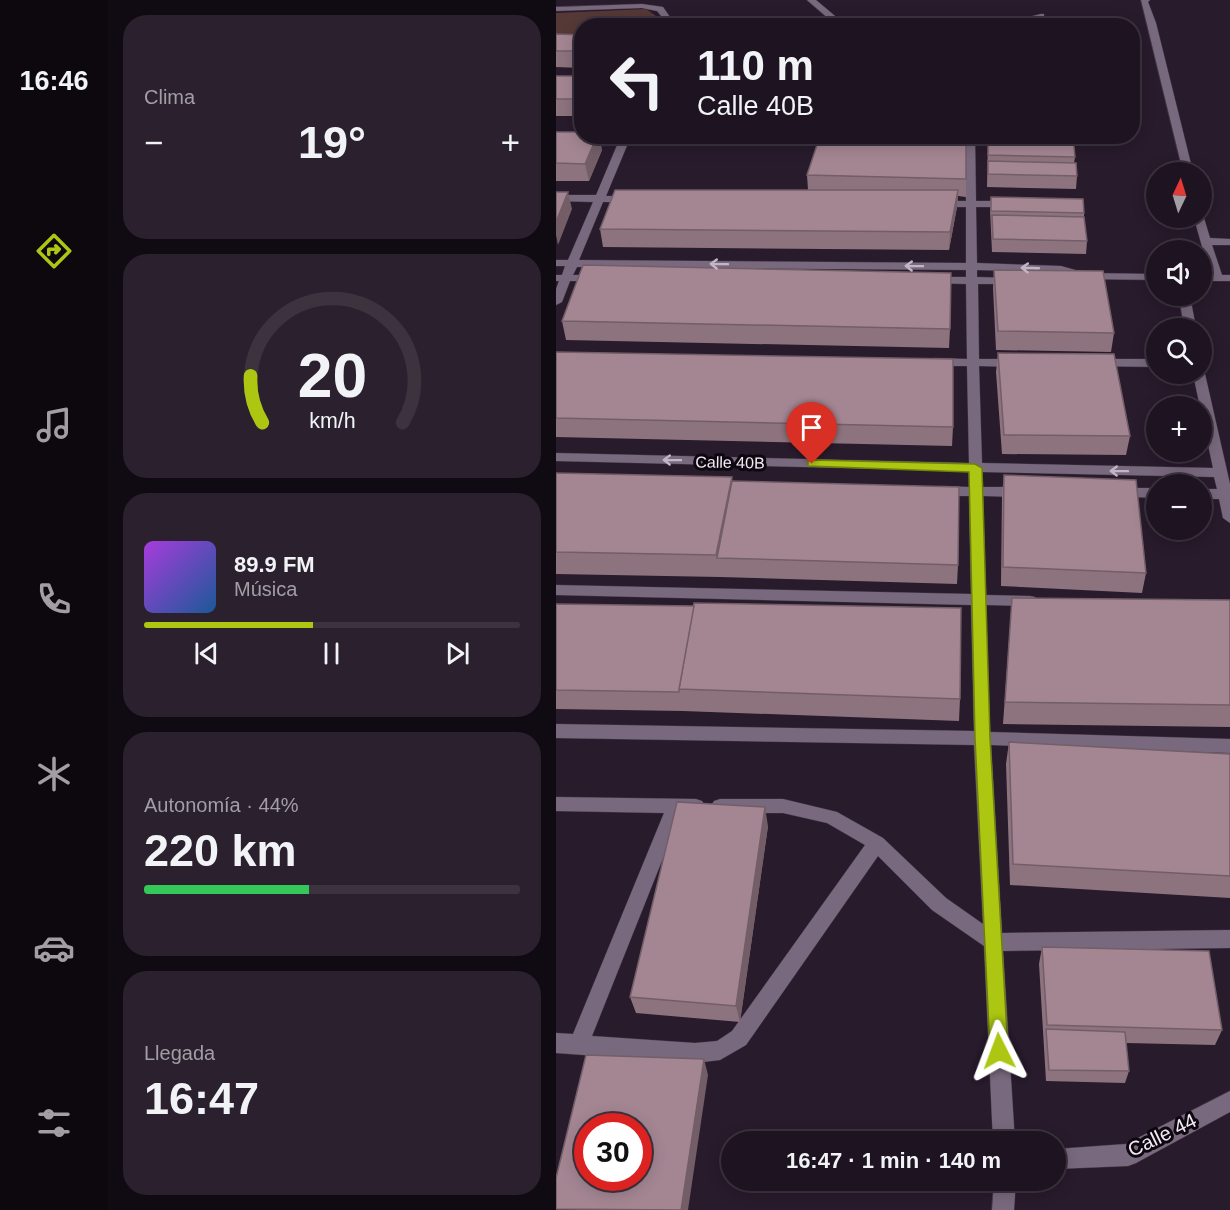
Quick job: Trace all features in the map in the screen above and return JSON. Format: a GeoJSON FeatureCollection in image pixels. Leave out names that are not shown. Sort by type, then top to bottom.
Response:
{"type":"FeatureCollection","features":[{"type":"Feature","properties":{"kind":"street"},"geometry":{"type":"LineString","coordinates":[[811,0],[834,18]]}},
{"type":"Feature","properties":{"kind":"street"},"geometry":{"type":"LineString","coordinates":[[1146,0],[1144,2],[1152,22],[1186,162]]}},
{"type":"Feature","properties":{"kind":"street"},"geometry":{"type":"LineString","coordinates":[[556,9],[642,6],[660,9],[666,18]]}},
{"type":"Feature","properties":{"kind":"street"},"geometry":{"type":"LineString","coordinates":[[1031,18],[1040,16]]}},
{"type":"Feature","properties":{"kind":"street"},"geometry":{"type":"LineString","coordinates":[[556,302],[560,278],[571,263],[622,144]]}},
{"type":"Feature","properties":{"kind":"street"},"geometry":{"type":"LineString","coordinates":[[970,144],[982,738],[1003,1131]]}},
{"type":"Feature","properties":{"kind":"street"},"geometry":{"type":"LineString","coordinates":[[556,198],[644,200]]}},
{"type":"Feature","properties":{"kind":"street"},"geometry":{"type":"LineString","coordinates":[[926,204],[1018,204]]}},
{"type":"Feature","properties":{"kind":"street"},"geometry":{"type":"LineString","coordinates":[[1212,241],[1230,242]]}},
{"type":"Feature","properties":{"kind":"street"},"geometry":{"type":"LineString","coordinates":[[556,263],[973,274],[1021,282]]}},
{"type":"Feature","properties":{"kind":"street"},"geometry":{"type":"LineString","coordinates":[[1212,263],[1217,278]]}},
{"type":"Feature","properties":{"kind":"street"},"geometry":{"type":"LineString","coordinates":[[915,280],[1061,268],[1086,276],[1146,277]]}},
{"type":"Feature","properties":{"kind":"street"},"geometry":{"type":"LineString","coordinates":[[1067,283],[1086,276]]}},
{"type":"Feature","properties":{"kind":"street"},"geometry":{"type":"LineString","coordinates":[[560,278],[611,278]]}},
{"type":"Feature","properties":{"kind":"street"},"geometry":{"type":"LineString","coordinates":[[1212,278],[1230,278]]}},
{"type":"Feature","properties":{"kind":"street"},"geometry":{"type":"LineString","coordinates":[[925,362],[1030,363]]}},
{"type":"Feature","properties":{"kind":"street"},"geometry":{"type":"LineString","coordinates":[[1087,363],[1146,363]]}},
{"type":"Feature","properties":{"kind":"street"},"geometry":{"type":"LineString","coordinates":[[1201,384],[1230,518]]}},
{"type":"Feature","properties":{"kind":"street","name":"Calle 40B"},"geometry":{"type":"LineString","coordinates":[[556,457],[1220,472]]}},
{"type":"Feature","properties":{"kind":"street"},"geometry":{"type":"LineString","coordinates":[[928,491],[1032,492]]}},
{"type":"Feature","properties":{"kind":"street"},"geometry":{"type":"LineString","coordinates":[[1100,493],[1146,493]]}},
{"type":"Feature","properties":{"kind":"street"},"geometry":{"type":"LineString","coordinates":[[1212,494],[1223,494]]}},
{"type":"Feature","properties":{"kind":"street"},"geometry":{"type":"LineString","coordinates":[[556,590],[1051,601]]}},
{"type":"Feature","properties":{"kind":"street"},"geometry":{"type":"LineString","coordinates":[[556,731],[982,738],[1230,746]]}},
{"type":"Feature","properties":{"kind":"street"},"geometry":{"type":"LineString","coordinates":[[556,804],[783,806],[831,817],[877,843],[938,904],[993,942],[1230,939]]}},
{"type":"Feature","properties":{"kind":"street"},"geometry":{"type":"LineString","coordinates":[[579,1044],[675,806]]}},
{"type":"Feature","properties":{"kind":"street"},"geometry":{"type":"LineString","coordinates":[[556,1043],[695,1053],[720,1050],[739,1038],[877,843]]}},
{"type":"Feature","properties":{"kind":"street","name":"Calle 44"},"geometry":{"type":"LineString","coordinates":[[1066,1158],[1129,1155],[1230,1101]]}},
{"type":"Feature","properties":{"kind":"street"},"geometry":{"type":"LineString","coordinates":[[1003,1210],[1004,1191]]}},
{"type":"Feature","properties":{"kind":"shaded area"},"geometry":{"type":"Polygon","coordinates":[[[646,9],[656,16],[655,18],[574,18],[574,35],[556,35],[556,13],[646,9]]]}},
{"type":"Feature","properties":{"kind":"building"},"geometry":{"type":"Polygon","coordinates":[[[556,34],[574,35],[574,51],[556,51],[556,34]]]}},
{"type":"Feature","properties":{"kind":"building"},"geometry":{"type":"Polygon","coordinates":[[[556,76],[574,76],[574,99],[556,99],[556,76]]]}},
{"type":"Feature","properties":{"kind":"building"},"geometry":{"type":"Polygon","coordinates":[[[556,132],[574,132],[574,144],[594,144],[585,164],[556,163],[556,132]]]}},
{"type":"Feature","properties":{"kind":"building"},"geometry":{"type":"Polygon","coordinates":[[[817,144],[966,144],[966,179],[807,175],[817,144]]]}},
{"type":"Feature","properties":{"kind":"building"},"geometry":{"type":"Polygon","coordinates":[[[988,144],[1074,144],[1075,157],[988,155],[988,144]]]}},
{"type":"Feature","properties":{"kind":"building"},"geometry":{"type":"Polygon","coordinates":[[[988,161],[1076,163],[1077,176],[988,174],[988,161]]]}},
{"type":"Feature","properties":{"kind":"building"},"geometry":{"type":"Polygon","coordinates":[[[615,190],[958,190],[950,232],[600,229],[615,190]]]}},
{"type":"Feature","properties":{"kind":"building"},"geometry":{"type":"Polygon","coordinates":[[[556,192],[568,192],[556,222],[556,192]]]}},
{"type":"Feature","properties":{"kind":"building"},"geometry":{"type":"Polygon","coordinates":[[[991,197],[1083,199],[1084,213],[991,211],[991,197]]]}},
{"type":"Feature","properties":{"kind":"building"},"geometry":{"type":"Polygon","coordinates":[[[992,215],[1084,217],[1087,241],[993,239],[992,215]]]}},
{"type":"Feature","properties":{"kind":"building"},"geometry":{"type":"Polygon","coordinates":[[[583,265],[951,273],[950,329],[562,321],[583,265]]]}},
{"type":"Feature","properties":{"kind":"building"},"geometry":{"type":"Polygon","coordinates":[[[994,270],[1103,271],[1114,333],[998,331],[994,270]]]}},
{"type":"Feature","properties":{"kind":"building"},"geometry":{"type":"Polygon","coordinates":[[[556,352],[953,359],[953,427],[556,418],[556,352]]]}},
{"type":"Feature","properties":{"kind":"building"},"geometry":{"type":"Polygon","coordinates":[[[998,353],[1114,354],[1130,436],[1004,435],[998,353]]]}},
{"type":"Feature","properties":{"kind":"building"},"geometry":{"type":"Polygon","coordinates":[[[556,473],[732,477],[716,555],[556,552],[556,473]]]}},
{"type":"Feature","properties":{"kind":"building"},"geometry":{"type":"Polygon","coordinates":[[[1004,475],[1136,480],[1146,573],[1003,567],[1004,475]]]}},
{"type":"Feature","properties":{"kind":"building"},"geometry":{"type":"Polygon","coordinates":[[[732,481],[959,487],[958,565],[717,558],[732,481]]]}},
{"type":"Feature","properties":{"kind":"building"},"geometry":{"type":"Polygon","coordinates":[[[1012,598],[1230,600],[1230,705],[1005,702],[1012,598]]]}},
{"type":"Feature","properties":{"kind":"building"},"geometry":{"type":"Polygon","coordinates":[[[694,603],[961,608],[960,699],[679,689],[694,603]]]}},
{"type":"Feature","properties":{"kind":"building"},"geometry":{"type":"Polygon","coordinates":[[[556,604],[694,606],[679,692],[556,690],[556,604]]]}},
{"type":"Feature","properties":{"kind":"building"},"geometry":{"type":"Polygon","coordinates":[[[1009,742],[1230,754],[1230,876],[1013,864],[1009,742]]]}},
{"type":"Feature","properties":{"kind":"building"},"geometry":{"type":"Polygon","coordinates":[[[677,802],[765,807],[736,1006],[630,997],[677,802]]]}},
{"type":"Feature","properties":{"kind":"building"},"geometry":{"type":"Polygon","coordinates":[[[1042,947],[1209,951],[1222,1030],[1047,1025],[1042,947]]]}},
{"type":"Feature","properties":{"kind":"building"},"geometry":{"type":"Polygon","coordinates":[[[1046,1029],[1125,1032],[1129,1071],[1049,1070],[1046,1029]]]}},
{"type":"Feature","properties":{"kind":"building"},"geometry":{"type":"Polygon","coordinates":[[[586,1055],[704,1059],[681,1210],[556,1209],[556,1178],[586,1055]]]}},
{"type":"Feature","properties":{"kind":"route"},"geometry":{"type":"LineString","coordinates":[[812,464],[975,468],[982,738],[999,1051]]}}]}
